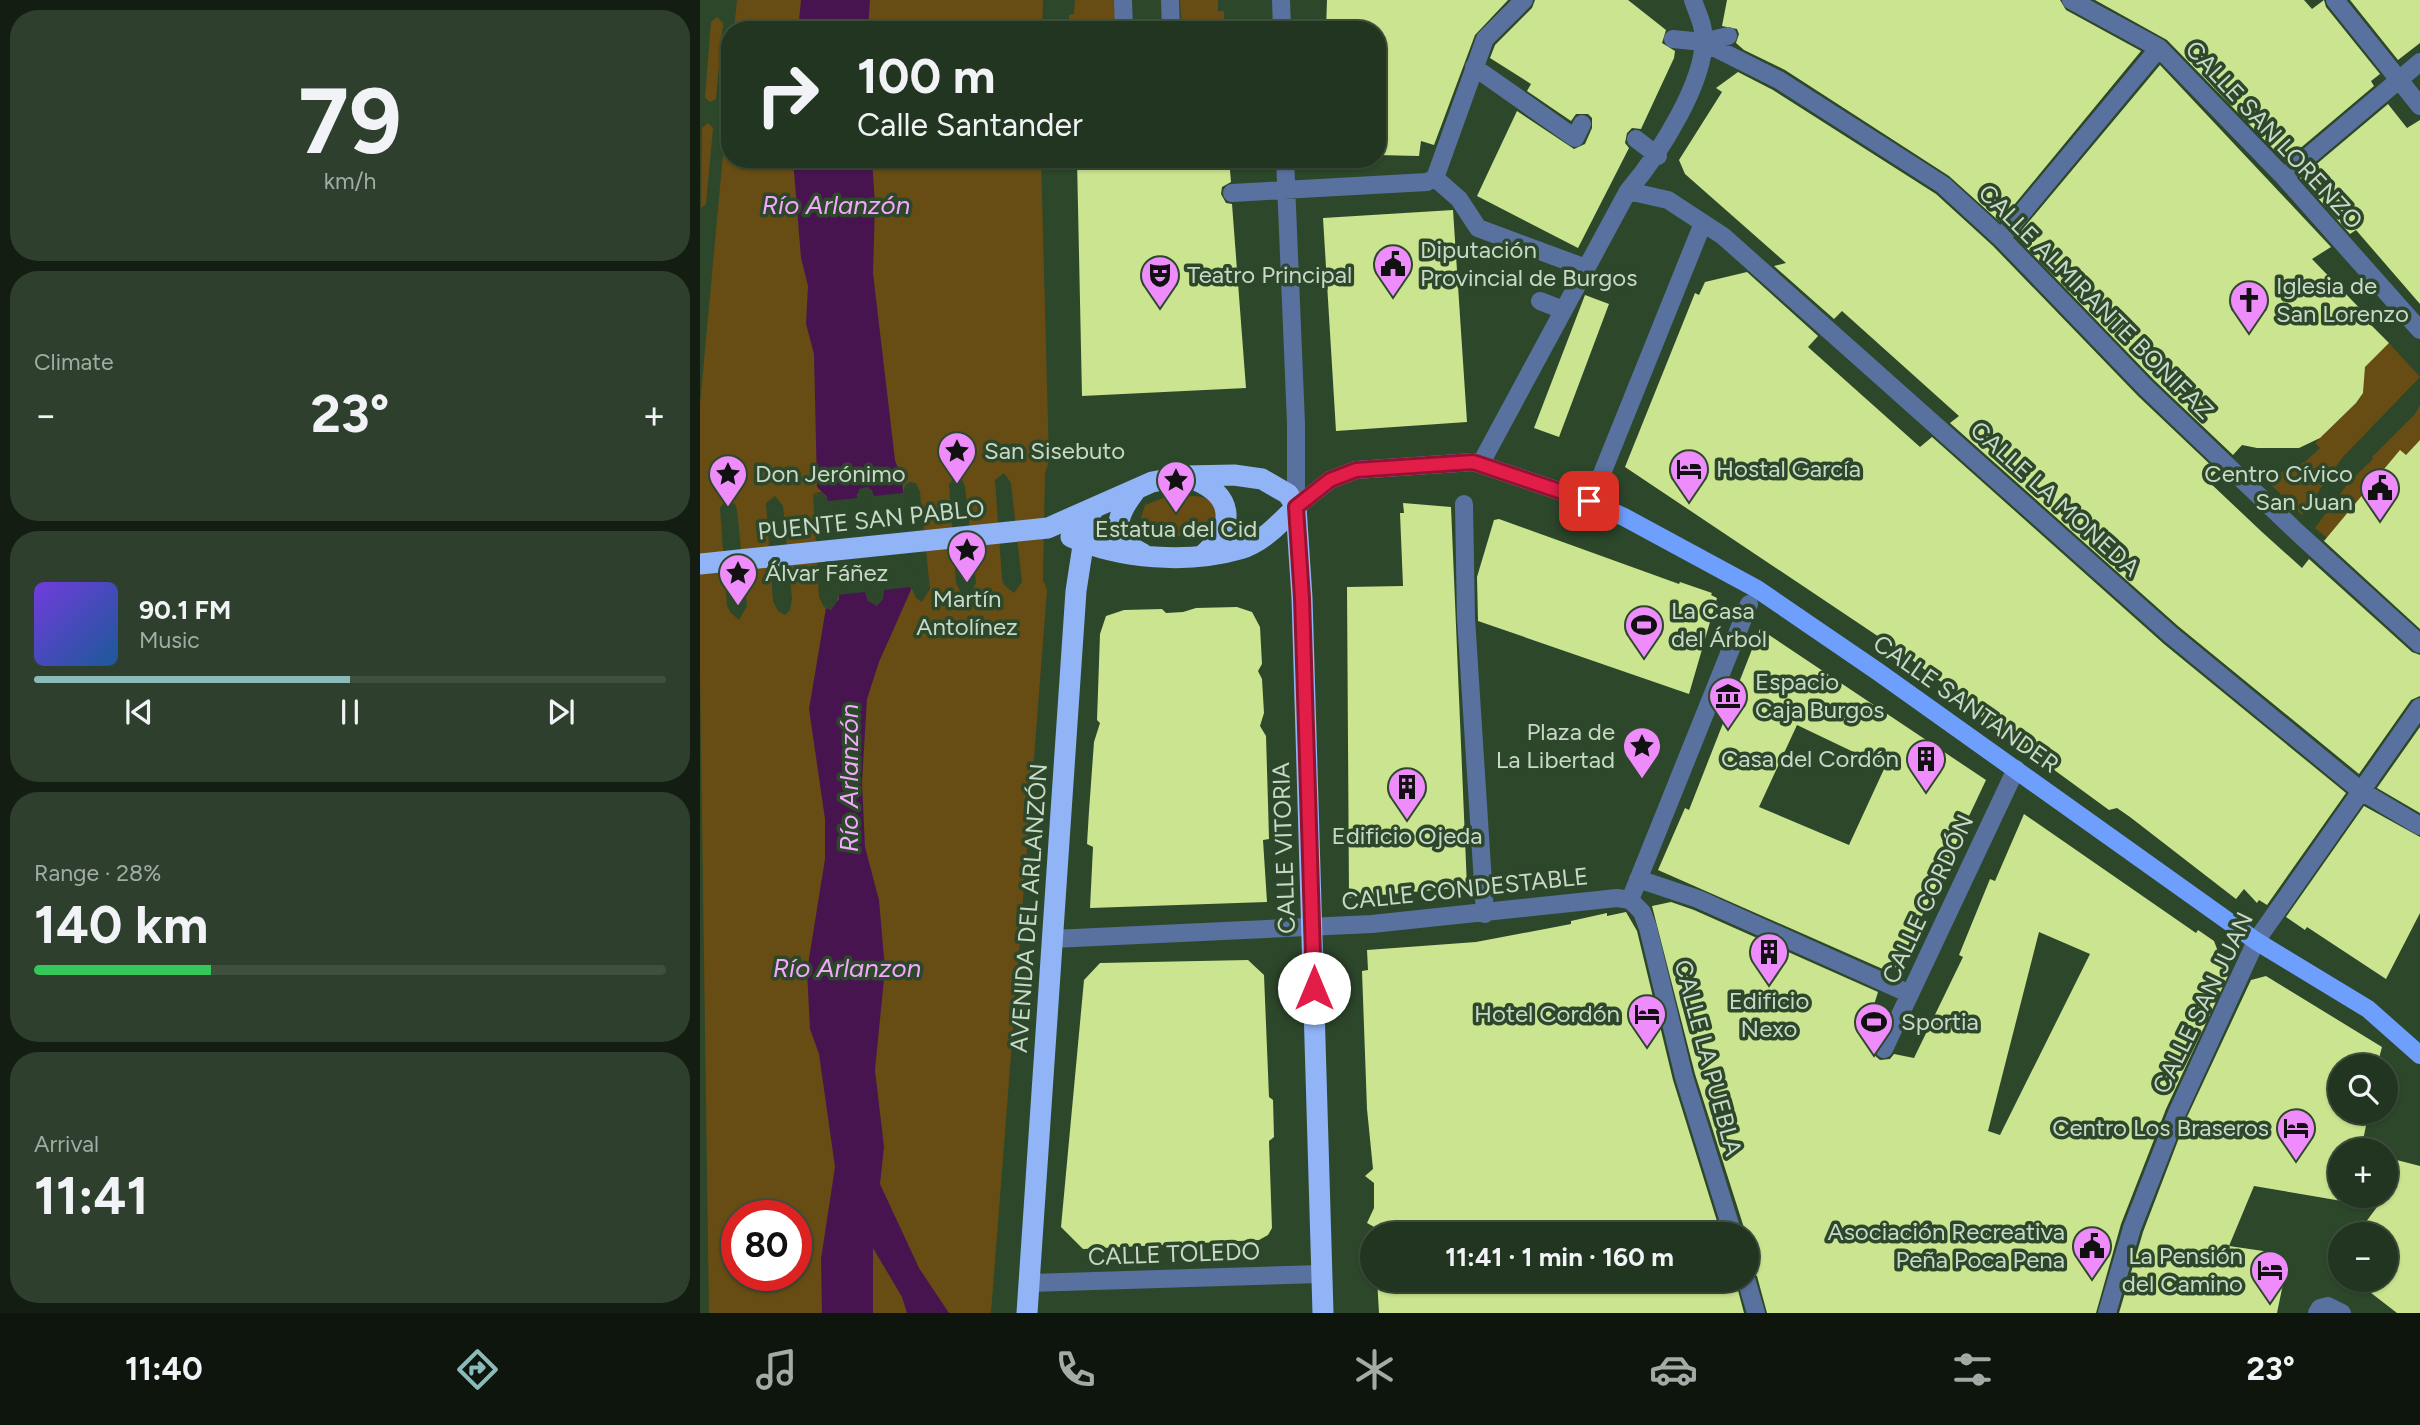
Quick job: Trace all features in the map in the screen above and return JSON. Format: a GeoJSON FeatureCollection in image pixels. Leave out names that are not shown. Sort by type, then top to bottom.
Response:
{"type":"FeatureCollection","features":[{"type":"Feature","properties":{"kind":"highway"},"geometry":{"type":"LineString","coordinates":[[1234,475],[1262,479],[1288,494],[1296,507],[1257,541],[1241,549],[1203,555],[1146,555],[1083,542],[1048,528],[1152,482],[1185,476],[1234,475]]}},
{"type":"Feature","properties":{"kind":"highway"},"geometry":{"type":"LineString","coordinates":[[1185,476],[1209,485],[1221,497],[1226,510],[1226,526],[1217,542],[1203,555]]}},
{"type":"Feature","properties":{"kind":"highway"},"geometry":{"type":"LineString","coordinates":[[1137,489],[1119,517],[1119,531],[1130,547],[1146,555]]}},
{"type":"Feature","properties":{"kind":"highway","name":"CALLE VITORIA"},"geometry":{"type":"LineString","coordinates":[[1296,507],[1314,928],[1323,1313]]}},
{"type":"Feature","properties":{"kind":"highway","name":"AVENIDA DEL ARLANZÓN"},"geometry":{"type":"LineString","coordinates":[[1027,1313],[1076,592],[1083,542],[1093,509]]}},
{"type":"Feature","properties":{"kind":"highway","name":"PUENTE SAN PABLO"},"geometry":{"type":"LineString","coordinates":[[700,565],[1048,528]]}},
{"type":"Feature","properties":{"kind":"main road","name":"CALLE SANTANDER"},"geometry":{"type":"LineString","coordinates":[[1296,507],[1330,480],[1356,470],[1481,463],[1601,507],[1672,541],[1757,589],[2016,769],[2256,941],[2368,1009],[2420,1055]]}},
{"type":"Feature","properties":{"kind":"street"},"geometry":{"type":"LineString","coordinates":[[1123,0],[1124,21]]}},
{"type":"Feature","properties":{"kind":"street"},"geometry":{"type":"LineString","coordinates":[[1170,0],[1171,21]]}},
{"type":"Feature","properties":{"kind":"street"},"geometry":{"type":"LineString","coordinates":[[1281,0],[1282,21]]}},
{"type":"Feature","properties":{"kind":"street"},"geometry":{"type":"LineString","coordinates":[[1232,193],[1427,182],[1435,178],[1485,39],[1524,0]]}},
{"type":"Feature","properties":{"kind":"street"},"geometry":{"type":"LineString","coordinates":[[1481,463],[1629,191],[1658,156],[1693,88],[1703,37],[1693,0]]}},
{"type":"Feature","properties":{"kind":"street","name":"CALLE SAN LORENZO"},"geometry":{"type":"LineString","coordinates":[[2071,0],[2159,48],[2284,177],[2420,330]]}},
{"type":"Feature","properties":{"kind":"street"},"geometry":{"type":"LineString","coordinates":[[2335,0],[2420,106]]}},
{"type":"Feature","properties":{"kind":"street"},"geometry":{"type":"LineString","coordinates":[[1673,39],[1728,36]]}},
{"type":"Feature","properties":{"kind":"street","name":"CALLE ALMIRANTE BONIFAZ"},"geometry":{"type":"LineString","coordinates":[[1703,37],[1779,80],[1931,177],[2001,238],[2146,388],[2334,568],[2420,644]]}},
{"type":"Feature","properties":{"kind":"street"},"geometry":{"type":"LineString","coordinates":[[2001,238],[2159,48]]}},
{"type":"Feature","properties":{"kind":"street"},"geometry":{"type":"LineString","coordinates":[[2284,177],[2420,62]]}},
{"type":"Feature","properties":{"kind":"street"},"geometry":{"type":"LineString","coordinates":[[1474,68],[1575,138],[1582,124]]}},
{"type":"Feature","properties":{"kind":"street"},"geometry":{"type":"LineString","coordinates":[[1636,139],[1658,156]]}},
{"type":"Feature","properties":{"kind":"street"},"geometry":{"type":"LineString","coordinates":[[1285,168],[1296,423],[1296,507]]}},
{"type":"Feature","properties":{"kind":"street"},"geometry":{"type":"LineString","coordinates":[[1435,178],[1459,199],[1478,228],[1586,268]]}},
{"type":"Feature","properties":{"kind":"street","name":"CALLE LA MONEDA"},"geometry":{"type":"LineString","coordinates":[[1629,191],[1668,200],[1723,236],[2171,635],[2361,791],[2420,826]]}},
{"type":"Feature","properties":{"kind":"street"},"geometry":{"type":"LineString","coordinates":[[1601,476],[1703,223]]}},
{"type":"Feature","properties":{"kind":"street"},"geometry":{"type":"LineString","coordinates":[[1540,301],[1563,310]]}},
{"type":"Feature","properties":{"kind":"street"},"geometry":{"type":"LineString","coordinates":[[1464,504],[1466,618],[1485,914]]}},
{"type":"Feature","properties":{"kind":"street"},"geometry":{"type":"LineString","coordinates":[[1630,900],[1713,700],[1749,604]]}},
{"type":"Feature","properties":{"kind":"street","name":"CALLE SAN JUAN"},"geometry":{"type":"LineString","coordinates":[[2107,1313],[2132,1228],[2177,1113],[2256,941],[2420,707]]}},
{"type":"Feature","properties":{"kind":"street","name":"CALLE CORDÓN"},"geometry":{"type":"LineString","coordinates":[[1884,1049],[2016,769]]}},
{"type":"Feature","properties":{"kind":"street"},"geometry":{"type":"LineString","coordinates":[[1638,879],[1698,899],[1910,994]]}},
{"type":"Feature","properties":{"kind":"street","name":"CALLE CONDESTABLE"},"geometry":{"type":"LineString","coordinates":[[1053,939],[1314,928],[1485,914],[1617,898],[1630,900]]}},
{"type":"Feature","properties":{"kind":"street","name":"CALLE LA PUEBLA"},"geometry":{"type":"LineString","coordinates":[[1630,900],[1642,912],[1648,928],[1684,1077],[1728,1222]]}},
{"type":"Feature","properties":{"kind":"street","name":"CALLE TOLEDO"},"geometry":{"type":"LineString","coordinates":[[1030,1283],[1321,1274]]}},
{"type":"Feature","properties":{"kind":"street"},"geometry":{"type":"LineString","coordinates":[[1750,1292],[1756,1313]]}},
{"type":"Feature","properties":{"kind":"street"},"geometry":{"type":"LineString","coordinates":[[2316,1313],[2320,1307],[2328,1306],[2342,1313]]}},
{"type":"Feature","properties":{"kind":"shaded area"},"geometry":{"type":"Polygon","coordinates":[[[737,0],[1043,0],[1042,21],[735,21],[737,0]]]}},
{"type":"Feature","properties":{"kind":"shaded area"},"geometry":{"type":"Polygon","coordinates":[[[1075,0],[1115,0],[1115,21],[1069,21],[1069,15],[1074,14],[1075,0]]]}},
{"type":"Feature","properties":{"kind":"shaded area"},"geometry":{"type":"Polygon","coordinates":[[[1180,0],[1218,0],[1218,11],[1224,11],[1224,21],[1181,21],[1180,0]]]}},
{"type":"Feature","properties":{"kind":"shaded area"},"geometry":{"type":"Polygon","coordinates":[[[717,17],[721,21],[721,45],[716,99],[710,102],[705,98],[711,22],[717,17]]]}},
{"type":"Feature","properties":{"kind":"shaded area"},"geometry":{"type":"Polygon","coordinates":[[[708,123],[713,128],[706,204],[701,208],[702,128],[708,123]]]}},
{"type":"Feature","properties":{"kind":"shaded area"},"geometry":{"type":"Polygon","coordinates":[[[722,168],[1041,168],[1049,461],[1045,473],[1043,580],[1047,590],[991,1313],[709,1313],[700,674],[700,405],[722,168]],[[1004,473],[995,480],[1002,579],[1004,585],[1014,593],[1022,582],[1011,483],[1004,473]],[[955,477],[949,484],[956,583],[960,591],[969,597],[976,583],[965,487],[963,481],[955,477]],[[916,483],[906,484],[904,493],[873,493],[861,488],[857,498],[828,501],[827,497],[813,494],[819,597],[824,607],[832,610],[837,604],[838,594],[865,592],[868,601],[877,606],[883,599],[884,590],[911,587],[916,598],[922,602],[930,589],[920,492],[916,483]],[[775,496],[766,503],[773,601],[778,611],[785,615],[790,610],[792,599],[783,506],[775,496]],[[726,500],[720,508],[727,606],[739,620],[747,606],[737,510],[735,504],[726,500]]]}},
{"type":"Feature","properties":{"kind":"shaded area"},"geometry":{"type":"Polygon","coordinates":[[[2389,343],[2420,377],[2342,458],[2302,515],[2265,479],[2305,462],[2320,448],[2315,443],[2356,403],[2363,393],[2365,367],[2389,343]]]}},
{"type":"Feature","properties":{"kind":"shaded area"},"geometry":{"type":"Polygon","coordinates":[[[2420,405],[2420,440],[2327,538],[2315,528],[2349,482],[2415,414],[2420,405]]]}},
{"type":"Feature","properties":{"kind":"shaded area"},"geometry":{"type":"Polygon","coordinates":[[[1196,496],[1211,501],[1217,515],[1202,532],[1167,537],[1152,532],[1141,518],[1145,505],[1166,497],[1196,496]]]}},
{"type":"Feature","properties":{"kind":"water"},"geometry":{"type":"Polygon","coordinates":[[[801,0],[870,0],[869,21],[799,21],[801,0]]]}},
{"type":"Feature","properties":{"kind":"water"},"geometry":{"type":"Polygon","coordinates":[[[794,168],[873,168],[875,205],[873,273],[895,460],[902,479],[911,590],[879,662],[867,699],[862,782],[865,847],[879,900],[885,969],[875,1070],[884,1147],[880,1184],[919,1268],[949,1313],[907,1313],[902,1297],[873,1248],[873,1313],[822,1313],[821,1259],[835,1167],[819,1054],[810,1029],[807,971],[825,859],[825,819],[809,709],[826,608],[831,610],[839,599],[827,497],[817,487],[814,354],[806,324],[808,286],[801,258],[794,168]],[[868,487],[857,494],[868,601],[877,606],[883,599],[873,496],[868,487]]]}},
{"type":"Feature","properties":{"kind":"pier"},"geometry":{"type":"Polygon","coordinates":[[[905,484],[914,593],[912,587],[883,590],[879,600],[881,590],[870,493],[864,490],[860,494],[868,591],[874,601],[865,592],[837,595],[837,601],[832,605],[835,595],[824,501],[822,496],[814,493],[822,492],[828,501],[857,498],[859,489],[866,487],[872,490],[874,496],[903,493],[905,484]]]}},
{"type":"Feature","properties":{"kind":"building"},"geometry":{"type":"Polygon","coordinates":[[[1327,0],[1508,0],[1475,35],[1434,145],[1421,141],[1419,156],[1386,155],[1386,21],[1326,21],[1327,0]]]}},
{"type":"Feature","properties":{"kind":"building"},"geometry":{"type":"Polygon","coordinates":[[[1535,0],[1628,0],[1666,30],[1662,43],[1675,51],[1641,129],[1632,128],[1627,133],[1625,143],[1629,148],[1578,248],[1477,196],[1517,111],[1574,149],[1585,144],[1592,128],[1592,118],[1588,114],[1576,114],[1571,121],[1527,91],[1531,84],[1490,58],[1495,45],[1532,8],[1535,0]]]}},
{"type":"Feature","properties":{"kind":"building"},"geometry":{"type":"Polygon","coordinates":[[[1727,0],[2060,0],[2066,10],[2141,51],[2000,222],[1949,176],[1785,70],[1744,50],[1736,43],[1739,34],[1737,29],[1722,26],[1727,0]]]}},
{"type":"Feature","properties":{"kind":"building"},"geometry":{"type":"Polygon","coordinates":[[[2095,0],[2304,0],[2312,9],[2324,0],[2326,7],[2380,74],[2371,81],[2374,86],[2285,161],[2167,40],[2095,0]]]}},
{"type":"Feature","properties":{"kind":"building"},"geometry":{"type":"Polygon","coordinates":[[[2350,0],[2420,0],[2420,43],[2398,60],[2350,0]]]}},
{"type":"Feature","properties":{"kind":"building"},"geometry":{"type":"Polygon","coordinates":[[[2160,65],[2331,247],[2312,259],[2373,322],[2370,324],[2389,343],[2365,367],[2363,393],[2356,403],[2320,438],[2299,448],[2257,448],[2242,445],[2233,455],[2154,380],[2016,237],[2160,65]]]}},
{"type":"Feature","properties":{"kind":"building"},"geometry":{"type":"Polygon","coordinates":[[[1738,72],[1773,90],[1936,194],[1993,246],[2138,396],[2217,471],[2208,481],[2302,568],[2309,559],[2412,652],[2420,655],[2420,696],[2411,700],[2359,774],[2178,626],[1950,423],[1959,416],[1842,311],[1834,319],[1774,266],[1786,263],[1685,174],[1679,160],[1722,92],[1716,88],[1738,72]]]}},
{"type":"Feature","properties":{"kind":"building"},"geometry":{"type":"Polygon","coordinates":[[[2388,104],[2407,128],[2420,120],[2420,304],[2356,230],[2350,234],[2300,178],[2388,104]]]}},
{"type":"Feature","properties":{"kind":"building","name":"Teatro Principal"},"geometry":{"type":"Polygon","coordinates":[[[1077,168],[1230,168],[1231,182],[1222,187],[1221,194],[1226,203],[1232,204],[1246,388],[1082,396],[1077,168]]]}},
{"type":"Feature","properties":{"kind":"building","name":"Diputación Provincial de Burgos"},"geometry":{"type":"Polygon","coordinates":[[[1453,210],[1467,422],[1336,431],[1323,218],[1453,210]]]}},
{"type":"Feature","properties":{"kind":"building"},"geometry":{"type":"Polygon","coordinates":[[[1747,272],[1818,336],[1808,347],[1920,447],[1932,437],[2164,644],[2346,793],[2267,905],[2259,900],[2257,903],[2244,889],[2236,899],[2130,817],[2117,808],[2109,810],[1975,712],[1977,709],[1900,651],[1625,467],[1695,293],[1699,295],[1705,282],[1747,272]]]}},
{"type":"Feature","properties":{"kind":"building"},"geometry":{"type":"Polygon","coordinates":[[[1585,295],[1609,304],[1559,437],[1534,428],[1585,295]]]}},
{"type":"Feature","properties":{"kind":"building","name":"Centro Cívico San Juan"},"geometry":{"type":"Polygon","coordinates":[[[2420,440],[2420,629],[2324,541],[2400,450],[2406,455],[2420,440]]]}},
{"type":"Feature","properties":{"kind":"building"},"geometry":{"type":"Polygon","coordinates":[[[1403,503],[1451,507],[1467,887],[1349,898],[1347,587],[1403,586],[1400,513],[1404,513],[1403,503]]]}},
{"type":"Feature","properties":{"kind":"building"},"geometry":{"type":"Polygon","coordinates":[[[1499,519],[1679,584],[1680,582],[1712,593],[1711,595],[1717,598],[1689,694],[1478,621],[1477,577],[1494,520],[1499,519]]]}},
{"type":"Feature","properties":{"kind":"building"},"geometry":{"type":"Polygon","coordinates":[[[1237,607],[1252,612],[1260,627],[1262,664],[1258,671],[1262,679],[1264,713],[1260,726],[1266,736],[1269,839],[1263,840],[1267,902],[1090,908],[1093,847],[1087,844],[1094,742],[1100,723],[1097,720],[1100,634],[1106,616],[1124,610],[1162,609],[1166,613],[1196,608],[1237,607]]]}},
{"type":"Feature","properties":{"kind":"building","name":"Casa del Cordón"},"geometry":{"type":"Polygon","coordinates":[[[1760,629],[1986,780],[1896,971],[1886,966],[1885,970],[1658,870],[1685,808],[1689,810],[1760,629]],[[1797,725],[1759,807],[1849,845],[1885,767],[1797,725]]]}},
{"type":"Feature","properties":{"kind":"building"},"geometry":{"type":"Polygon","coordinates":[[[2420,727],[2420,813],[2377,788],[2420,727]]]}},
{"type":"Feature","properties":{"kind":"building"},"geometry":{"type":"Polygon","coordinates":[[[2364,806],[2420,837],[2420,913],[2386,979],[2307,927],[2305,930],[2286,917],[2364,806]]]}},
{"type":"Feature","properties":{"kind":"building"},"geometry":{"type":"Polygon","coordinates":[[[2024,814],[2196,933],[2198,930],[2214,941],[2223,965],[2231,969],[2166,1109],[2121,1224],[2096,1313],[1767,1313],[1759,1283],[1759,1222],[1742,1222],[1695,1074],[1652,906],[1671,902],[1694,910],[1878,992],[1863,1040],[1873,1045],[1874,1055],[1880,1060],[1890,1059],[1894,1054],[1914,1058],[1963,957],[1959,955],[1990,879],[1995,881],[2024,814]],[[2039,932],[1988,1131],[2000,1135],[2090,954],[2039,932]]]}},
{"type":"Feature","properties":{"kind":"building"},"geometry":{"type":"Polygon","coordinates":[[[1626,912],[1637,931],[1673,1080],[1717,1222],[1367,1222],[1374,1208],[1374,1183],[1365,1176],[1373,1169],[1367,1109],[1362,971],[1368,970],[1367,950],[1476,942],[1571,924],[1571,921],[1607,913],[1607,916],[1626,912]]]}},
{"type":"Feature","properties":{"kind":"building"},"geometry":{"type":"Polygon","coordinates":[[[1248,960],[1264,975],[1269,1097],[1273,1100],[1274,1137],[1269,1141],[1272,1228],[1268,1235],[1259,1240],[1083,1249],[1061,1227],[1084,980],[1100,963],[1248,960]]]}},
{"type":"Feature","properties":{"kind":"building"},"geometry":{"type":"Polygon","coordinates":[[[2266,976],[2382,1047],[2380,1054],[2328,1054],[2328,1124],[2366,1124],[2363,1138],[2328,1138],[2328,1199],[2254,1186],[2229,1246],[2277,1253],[2272,1279],[2284,1279],[2277,1313],[2119,1313],[2143,1232],[2187,1117],[2251,980],[2266,976]]]}},
{"type":"Feature","properties":{"kind":"building"},"geometry":{"type":"Polygon","coordinates":[[[2398,1160],[2420,1166],[2420,1313],[2397,1313],[2370,1292],[2398,1292],[2398,1222],[2366,1222],[2376,1208],[2398,1208],[2398,1160]]]}},
{"type":"Feature","properties":{"kind":"building"},"geometry":{"type":"Polygon","coordinates":[[[1378,1292],[1738,1292],[1744,1313],[1379,1313],[1378,1292]]]}},
{"type":"Feature","properties":{"kind":"place","name":"Diputación Provincial de Burgos"},"geometry":{"type":"Point","coordinates":[1393,298]}},
{"type":"Feature","properties":{"kind":"place","name":"Teatro Principal"},"geometry":{"type":"Point","coordinates":[1160,309]}},
{"type":"Feature","properties":{"kind":"place","name":"Iglesia de San Lorenzo"},"geometry":{"type":"Point","coordinates":[2249,334]}},
{"type":"Feature","properties":{"kind":"place","name":"San Sisebuto"},"geometry":{"type":"Point","coordinates":[957,485]}},
{"type":"Feature","properties":{"kind":"place","name":"Hostal García"},"geometry":{"type":"Point","coordinates":[1689,503]}},
{"type":"Feature","properties":{"kind":"place","name":"Don Jerónimo"},"geometry":{"type":"Point","coordinates":[728,508]}},
{"type":"Feature","properties":{"kind":"place","name":"Estatua del Cid"},"geometry":{"type":"Point","coordinates":[1176,514]}},
{"type":"Feature","properties":{"kind":"place","name":"Centro Cívico San Juan"},"geometry":{"type":"Point","coordinates":[2380,522]}},
{"type":"Feature","properties":{"kind":"place","name":"Martín Antolínez"},"geometry":{"type":"Point","coordinates":[967,584]}},
{"type":"Feature","properties":{"kind":"place","name":"Álvar Fáñez"},"geometry":{"type":"Point","coordinates":[738,607]}},
{"type":"Feature","properties":{"kind":"place","name":"La Casa del Árbol"},"geometry":{"type":"Point","coordinates":[1644,659]}},
{"type":"Feature","properties":{"kind":"place","name":"Espacio Caja Burgos"},"geometry":{"type":"Point","coordinates":[1728,730]}},
{"type":"Feature","properties":{"kind":"place","name":"Plaza de La Libertad"},"geometry":{"type":"Point","coordinates":[1642,780]}},
{"type":"Feature","properties":{"kind":"place","name":"Casa del Cordón"},"geometry":{"type":"Point","coordinates":[1926,793]}},
{"type":"Feature","properties":{"kind":"place","name":"Edificio Ojeda"},"geometry":{"type":"Point","coordinates":[1407,821]}},
{"type":"Feature","properties":{"kind":"place","name":"Edificio Nexo"},"geometry":{"type":"Point","coordinates":[1769,986]}},
{"type":"Feature","properties":{"kind":"place","name":"Hotel Cordón"},"geometry":{"type":"Point","coordinates":[1647,1048]}},
{"type":"Feature","properties":{"kind":"place","name":"Sportia"},"geometry":{"type":"Point","coordinates":[1874,1056]}},
{"type":"Feature","properties":{"kind":"place","name":"Centro Los Braseros"},"geometry":{"type":"Point","coordinates":[2296,1162]}},
{"type":"Feature","properties":{"kind":"place","name":"Asociación Recreativa Peña Poca Pena"},"geometry":{"type":"Point","coordinates":[2092,1280]}},
{"type":"Feature","properties":{"kind":"place","name":"La Pensión del Camino"},"geometry":{"type":"Point","coordinates":[2270,1304]}},
{"type":"Feature","properties":{"kind":"route"},"geometry":{"type":"LineString","coordinates":[[1314,988],[1302,598],[1296,507],[1317,488],[1356,470],[1473,462],[1589,501]]}},
{"type":"Feature","properties":{"kind":"water label","name":"Río Arlanzón"},"geometry":{"type":"Point","coordinates":[836,205]}},
{"type":"Feature","properties":{"kind":"water label","name":"Río Arlanzón"},"geometry":{"type":"Point","coordinates":[849,778]}},
{"type":"Feature","properties":{"kind":"water label","name":"Río Arlanzon"},"geometry":{"type":"Point","coordinates":[847,968]}}]}
